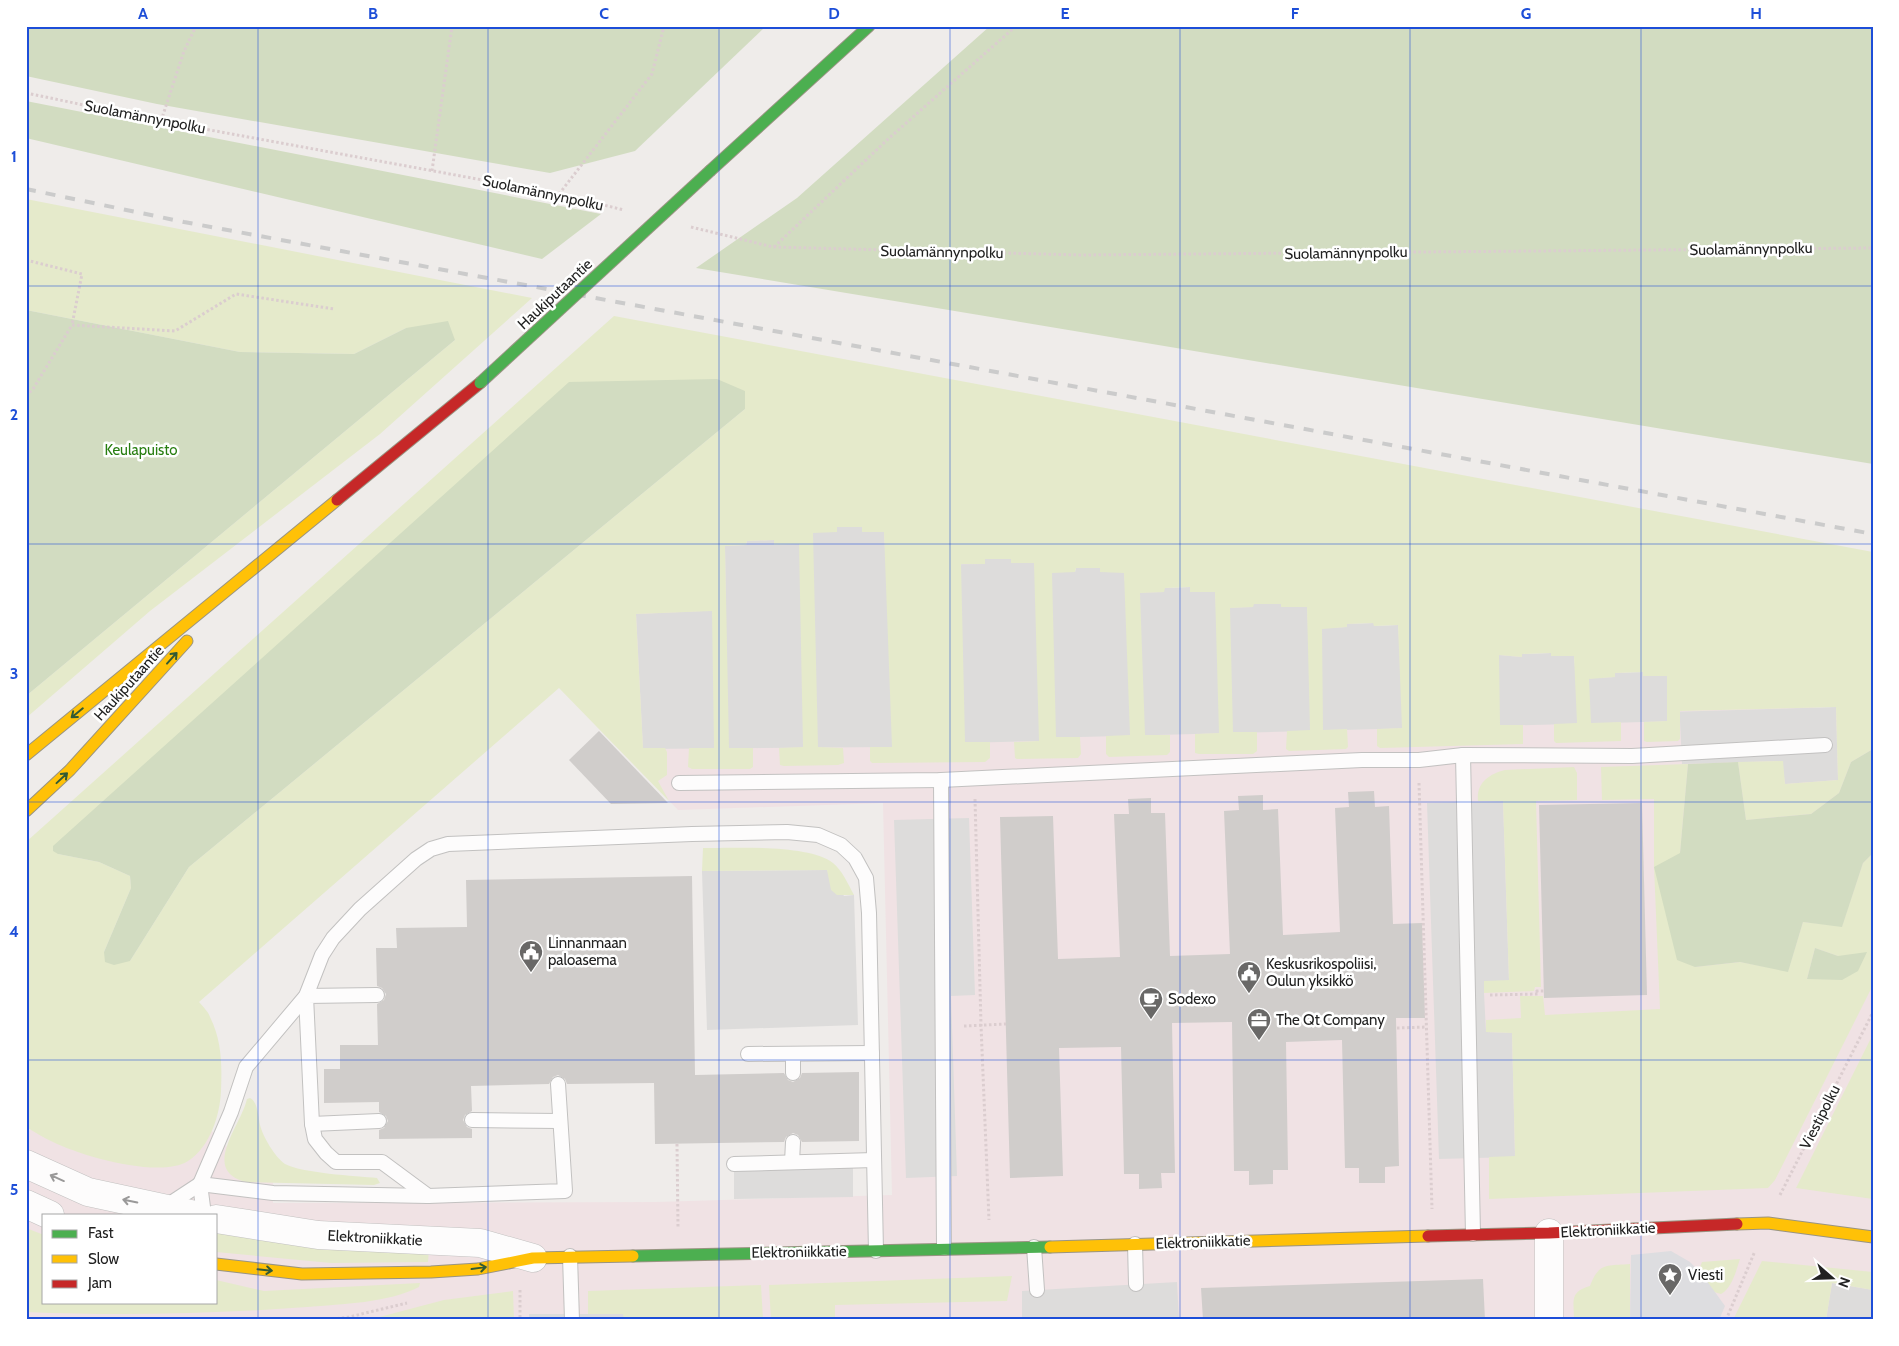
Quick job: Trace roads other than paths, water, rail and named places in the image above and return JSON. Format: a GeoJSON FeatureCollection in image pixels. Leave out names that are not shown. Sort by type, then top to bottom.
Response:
{"type":"FeatureCollection","features":[{"type":"Feature","properties":{"kind":"street","name":"Haukiputaantie"},"geometry":{"type":"LineString","coordinates":[[26,755],[480,383],[869,26]]}},
{"type":"Feature","properties":{"kind":"street","name":"Haukiputaantie"},"geometry":{"type":"LineString","coordinates":[[26,811],[70,770],[251,572]]}},
{"type":"Feature","properties":{"kind":"street"},"geometry":{"type":"LineString","coordinates":[[26,1164],[88,1192],[191,1214]]}},
{"type":"Feature","properties":{"kind":"street"},"geometry":{"type":"LineString","coordinates":[[26,1204],[48,1214]]}},
{"type":"Feature","properties":{"kind":"street","name":"Elektroniikkatie"},"geometry":{"type":"LineString","coordinates":[[218,1219],[318,1235],[480,1243],[533,1258]]}},
{"type":"Feature","properties":{"kind":"street","name":"Elektroniikkatie"},"geometry":{"type":"LineString","coordinates":[[218,1264],[302,1274],[431,1272],[478,1269],[533,1258],[570,1256],[1034,1247],[1550,1233],[1768,1223],[1873,1237]]}},
{"type":"Feature","properties":{"kind":"street"},"geometry":{"type":"LineString","coordinates":[[1549,1320],[1550,1233]]}},
{"type":"Feature","properties":{"kind":"lane"},"geometry":{"type":"LineString","coordinates":[[678,783],[974,779],[1352,760],[1419,760],[1463,754],[1632,756],[1825,745]]}},
{"type":"Feature","properties":{"kind":"lane"},"geometry":{"type":"LineString","coordinates":[[1463,754],[1473,1234]]}},
{"type":"Feature","properties":{"kind":"lane"},"geometry":{"type":"LineString","coordinates":[[941,780],[944,1248]]}},
{"type":"Feature","properties":{"kind":"lane"},"geometry":{"type":"LineString","coordinates":[[204,1214],[200,1184],[231,1112],[246,1067],[306,996],[322,955],[332,938],[360,909],[416,859],[431,849],[448,844],[787,832],[818,835],[841,845],[855,858],[866,878],[869,913],[876,1250]]}},
{"type":"Feature","properties":{"kind":"lane"},"geometry":{"type":"LineString","coordinates":[[306,996],[377,995]]}},
{"type":"Feature","properties":{"kind":"lane"},"geometry":{"type":"LineString","coordinates":[[306,996],[312,1124],[315,1140],[336,1162],[382,1162],[428,1196]]}},
{"type":"Feature","properties":{"kind":"lane"},"geometry":{"type":"LineString","coordinates":[[748,1054],[872,1053]]}},
{"type":"Feature","properties":{"kind":"lane"},"geometry":{"type":"LineString","coordinates":[[793,1054],[794,1073]]}},
{"type":"Feature","properties":{"kind":"lane"},"geometry":{"type":"LineString","coordinates":[[164,1208],[200,1184],[273,1193],[428,1196],[565,1191],[558,1084]]}},
{"type":"Feature","properties":{"kind":"lane"},"geometry":{"type":"LineString","coordinates":[[472,1120],[560,1121]]}},
{"type":"Feature","properties":{"kind":"lane"},"geometry":{"type":"LineString","coordinates":[[312,1124],[379,1121]]}},
{"type":"Feature","properties":{"kind":"lane"},"geometry":{"type":"LineString","coordinates":[[792,1162],[793,1142]]}},
{"type":"Feature","properties":{"kind":"lane"},"geometry":{"type":"LineString","coordinates":[[734,1164],[874,1160]]}},
{"type":"Feature","properties":{"kind":"lane"},"geometry":{"type":"LineString","coordinates":[[1135,1244],[1136,1284]]}},
{"type":"Feature","properties":{"kind":"lane"},"geometry":{"type":"LineString","coordinates":[[1034,1247],[1037,1290]]}},
{"type":"Feature","properties":{"kind":"lane"},"geometry":{"type":"LineString","coordinates":[[570,1256],[572,1320]]}},
{"type":"Feature","properties":{"kind":"railway"},"geometry":{"type":"LineString","coordinates":[[26,189],[184,222],[1873,534]]}},
{"type":"Feature","properties":{"kind":"place","name":"Linnanmaan paloasema"},"geometry":{"type":"Point","coordinates":[531,973]}},
{"type":"Feature","properties":{"kind":"place","name":"Keskusrikospoliisi, Oulun yksikkö"},"geometry":{"type":"Point","coordinates":[1249,994]}},
{"type":"Feature","properties":{"kind":"place","name":"Sodexo"},"geometry":{"type":"Point","coordinates":[1151,1020]}},
{"type":"Feature","properties":{"kind":"place","name":"The Qt Company"},"geometry":{"type":"Point","coordinates":[1259,1041]}},
{"type":"Feature","properties":{"kind":"place","name":"Viesti"},"geometry":{"type":"Point","coordinates":[1670,1296]}},
{"type":"Feature","properties":{"kind":"park label","name":"Keulapuisto"},"geometry":{"type":"Point","coordinates":[141,450]}}]}
